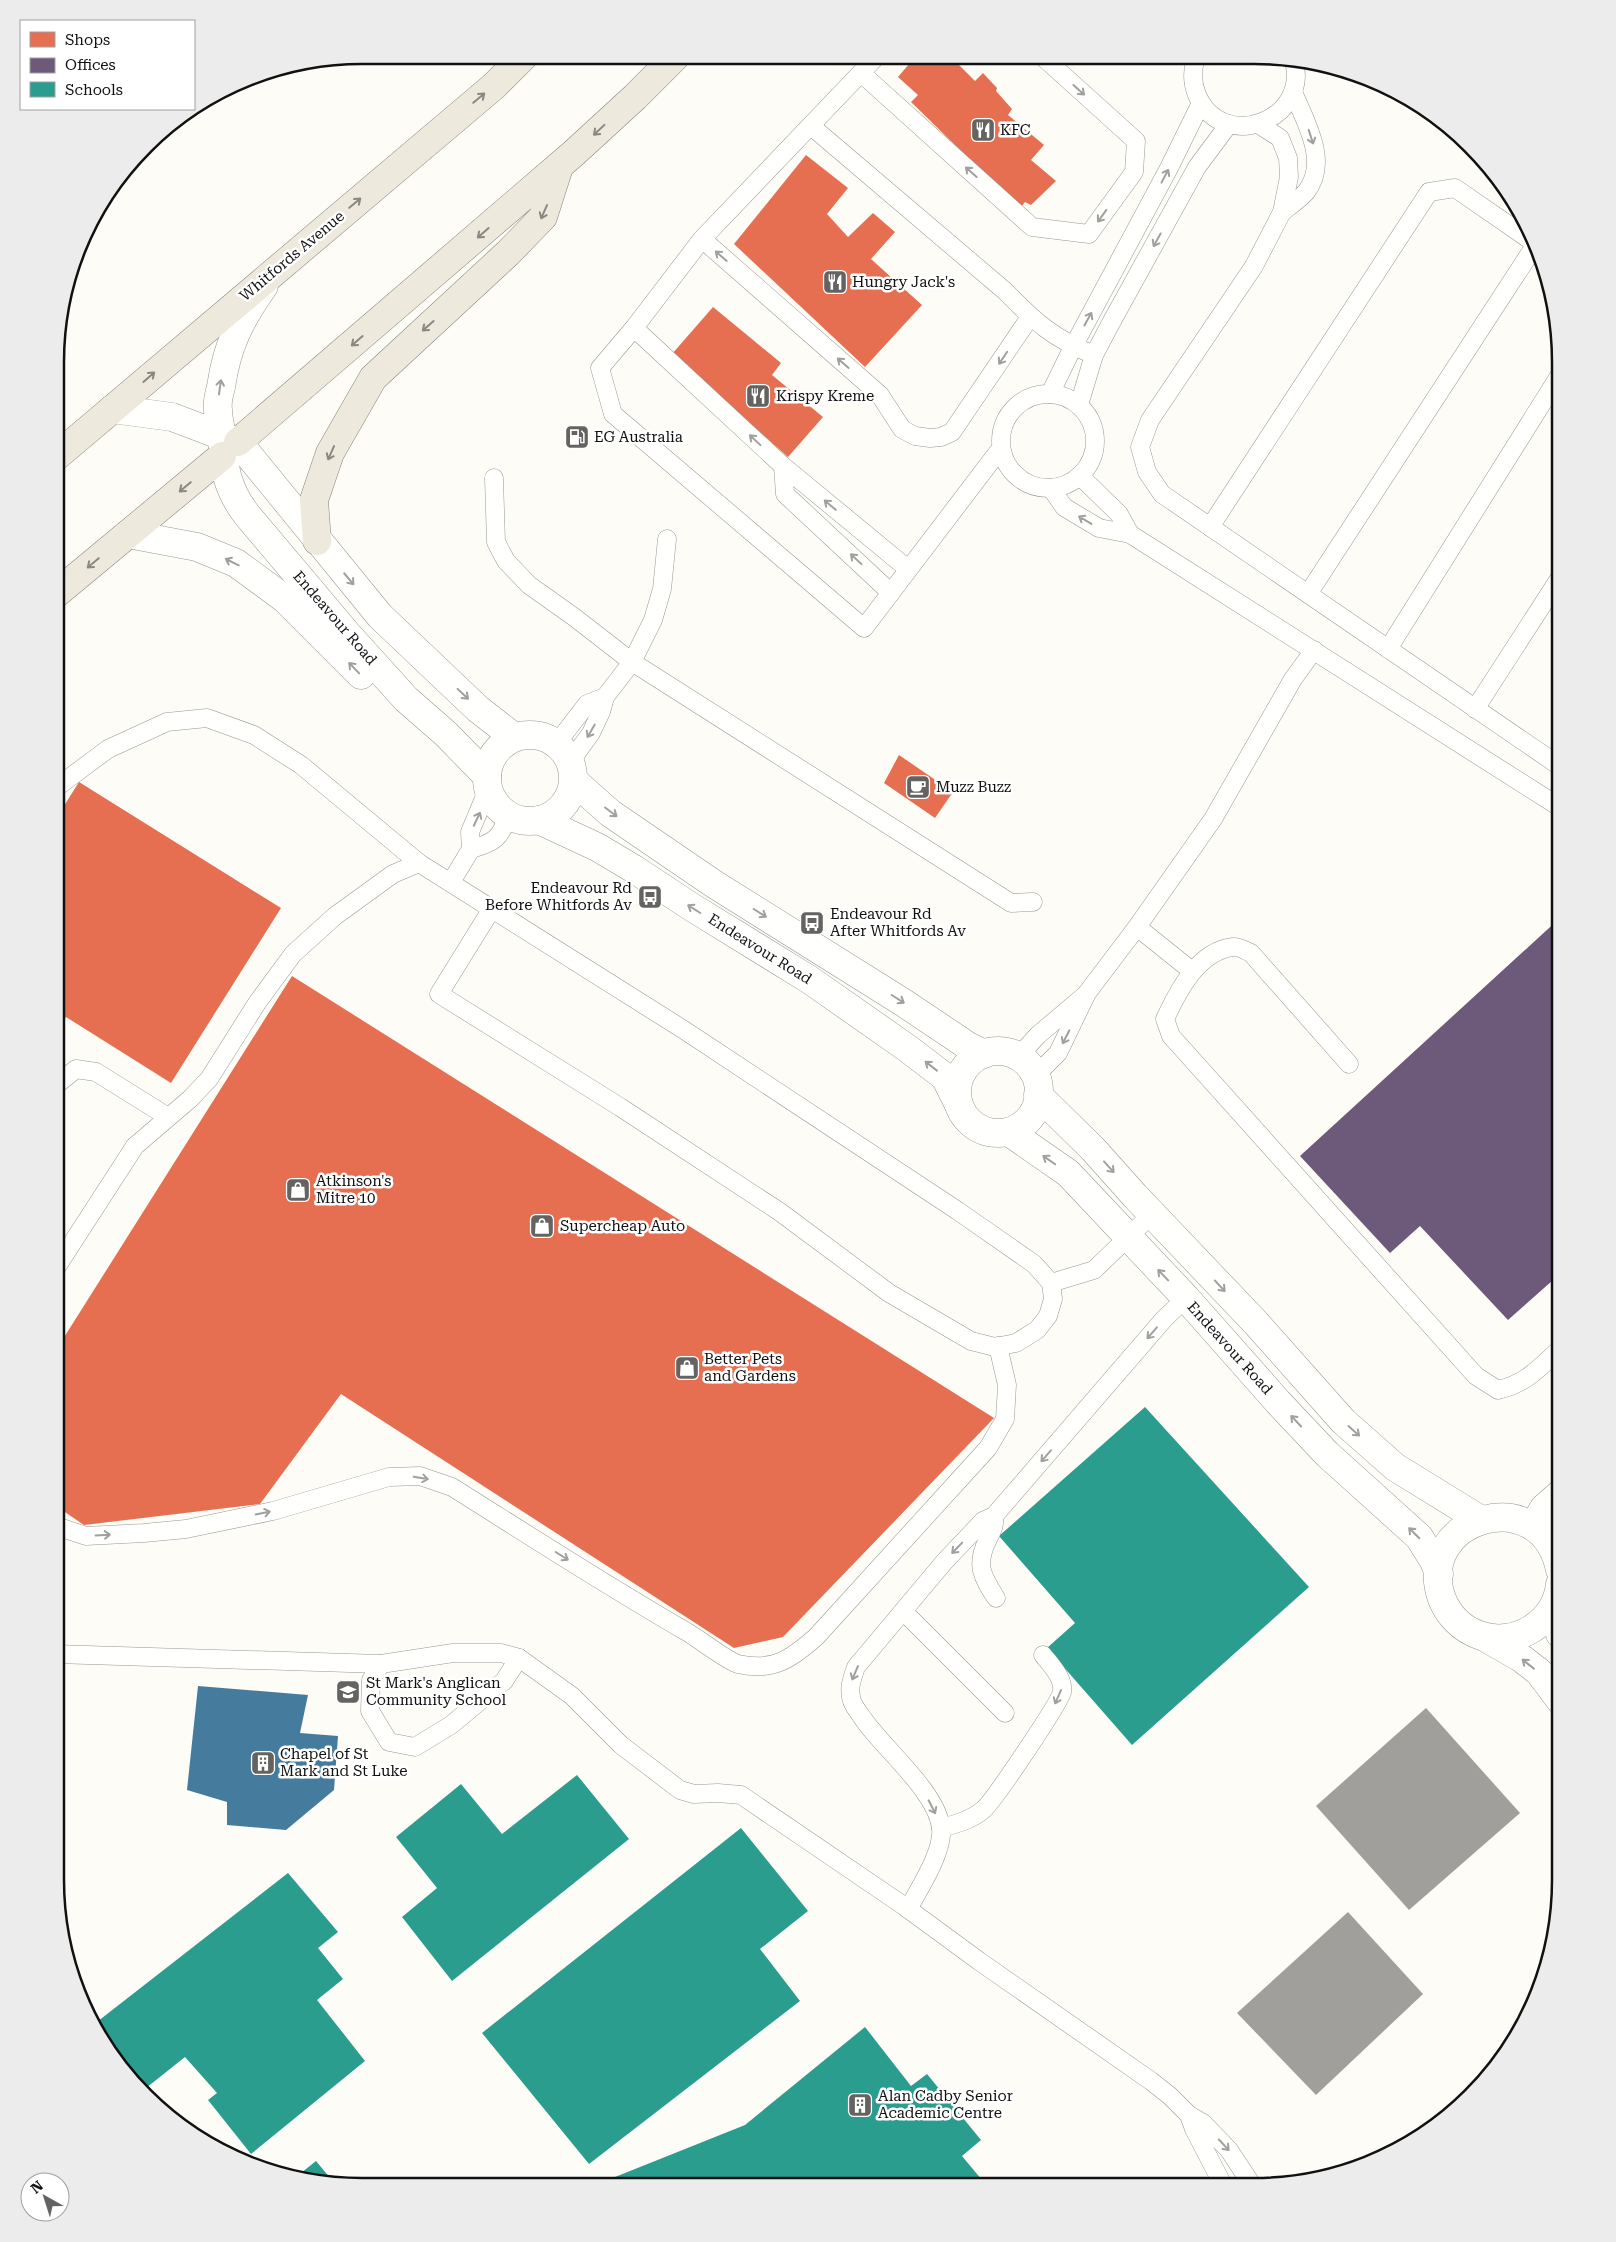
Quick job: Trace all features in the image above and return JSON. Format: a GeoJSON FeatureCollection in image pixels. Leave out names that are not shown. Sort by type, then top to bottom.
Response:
{"type":"FeatureCollection","features":[{"type":"Feature","properties":{"kind":"main road","name":"Whitfords Avenue"},"geometry":{"type":"LineString","coordinates":[[64,450],[494,86],[517,64]]}},
{"type":"Feature","properties":{"kind":"main road"},"geometry":{"type":"LineString","coordinates":[[64,587],[128,534],[227,444],[559,166],[635,97],[668,64]]}},
{"type":"Feature","properties":{"kind":"main road"},"geometry":{"type":"LineString","coordinates":[[317,541],[314,500],[328,461],[373,378],[406,345],[508,253],[543,217],[559,166]]}},
{"type":"Feature","properties":{"kind":"street","name":"Endeavour Road"},"geometry":{"type":"LineString","coordinates":[[278,268],[244,314],[225,359],[217,409],[227,444],[227,479],[238,503],[247,515],[394,685],[446,734],[488,782]]}},
{"type":"Feature","properties":{"kind":"street"},"geometry":{"type":"LineString","coordinates":[[112,409],[172,417],[227,444]]}},
{"type":"Feature","properties":{"kind":"street","name":"Endeavour Road"},"geometry":{"type":"LineString","coordinates":[[227,444],[317,541],[380,616],[478,709],[514,737]]}},
{"type":"Feature","properties":{"kind":"street"},"geometry":{"type":"LineString","coordinates":[[128,534],[197,547],[236,563],[285,599],[399,713],[423,734],[446,734]]}},
{"type":"Feature","properties":{"kind":"street"},"geometry":{"type":"LineString","coordinates":[[528,734],[544,736],[567,762],[570,794],[563,806],[552,815],[539,820],[528,821],[508,815],[499,808],[488,782],[489,764],[495,753],[514,737],[528,734]]}},
{"type":"Feature","properties":{"kind":"street","name":"Endeavour Road"},"geometry":{"type":"LineString","coordinates":[[567,762],[610,813],[714,884],[904,1003],[968,1046],[984,1054]]}},
{"type":"Feature","properties":{"kind":"street","name":"Endeavour Road"},"geometry":{"type":"LineString","coordinates":[[539,820],[597,847],[810,980],[908,1048],[945,1077],[958,1105]]}},
{"type":"Feature","properties":{"kind":"street"},"geometry":{"type":"LineString","coordinates":[[1030,1076],[1038,1102],[1032,1115],[1022,1126],[1009,1132],[993,1133],[978,1129],[966,1119],[958,1105],[957,1090],[961,1075],[970,1062],[984,1054],[997,1051],[1030,1076],[1093,1149],[1256,1324],[1343,1421],[1394,1467],[1480,1520]]}},
{"type":"Feature","properties":{"kind":"street","name":"Endeavour Road"},"geometry":{"type":"LineString","coordinates":[[1009,1132],[1068,1173],[1127,1238],[1186,1298],[1327,1454],[1419,1538],[1434,1561],[1439,1574]]}},
{"type":"Feature","properties":{"kind":"street"},"geometry":{"type":"LineString","coordinates":[[1532,1526],[1544,1508],[1552,1501]]}},
{"type":"Feature","properties":{"kind":"street"},"geometry":{"type":"LineString","coordinates":[[1552,1546],[1532,1526],[1514,1518],[1500,1517],[1480,1520],[1462,1530],[1448,1545],[1440,1564],[1439,1574],[1441,1595],[1450,1614],[1465,1628],[1521,1658],[1538,1672],[1552,1690]]}},
{"type":"Feature","properties":{"kind":"street"},"geometry":{"type":"LineString","coordinates":[[1483,1636],[1504,1638],[1524,1634],[1544,1620],[1552,1598]]}},
{"type":"Feature","properties":{"kind":"lane"},"geometry":{"type":"LineString","coordinates":[[869,64],[702,239],[634,328],[600,368],[613,414],[864,628],[982,472],[990,472],[1004,456]]}},
{"type":"Feature","properties":{"kind":"lane"},"geometry":{"type":"LineString","coordinates":[[861,73],[1032,227],[1089,234],[1134,172],[1136,141],[1051,64]]}},
{"type":"Feature","properties":{"kind":"lane"},"geometry":{"type":"LineString","coordinates":[[1193,64],[1192,75],[1195,89],[1201,102],[1213,116],[1229,124],[1244,126],[1269,120],[1279,113],[1293,92],[1296,67]]}},
{"type":"Feature","properties":{"kind":"lane"},"geometry":{"type":"LineString","coordinates":[[1282,212],[1306,192],[1315,176],[1317,161],[1312,138],[1293,92]]}},
{"type":"Feature","properties":{"kind":"lane"},"geometry":{"type":"LineString","coordinates":[[1050,394],[1073,347],[1143,218],[1201,102]]}},
{"type":"Feature","properties":{"kind":"lane"},"geometry":{"type":"LineString","coordinates":[[1079,405],[1094,355],[1197,167],[1229,124]]}},
{"type":"Feature","properties":{"kind":"lane"},"geometry":{"type":"LineString","coordinates":[[1258,124],[1280,138],[1288,158],[1289,178],[1282,212],[1254,266],[1150,420],[1140,447],[1146,472],[1162,494],[1476,709],[1552,758]]}},
{"type":"Feature","properties":{"kind":"lane"},"geometry":{"type":"LineString","coordinates":[[812,126],[1005,291],[1048,333],[1073,347],[1094,355]]}},
{"type":"Feature","properties":{"kind":"lane"},"geometry":{"type":"LineString","coordinates":[[1210,527],[1429,192],[1455,188],[1525,236]]}},
{"type":"Feature","properties":{"kind":"lane"},"geometry":{"type":"LineString","coordinates":[[702,239],[880,395],[902,429],[915,436],[930,438],[952,432],[1030,317]]}},
{"type":"Feature","properties":{"kind":"lane"},"geometry":{"type":"LineString","coordinates":[[1308,594],[1531,251]]}},
{"type":"Feature","properties":{"kind":"lane"},"geometry":{"type":"LineString","coordinates":[[634,328],[783,466],[908,569]]}},
{"type":"Feature","properties":{"kind":"lane"},"geometry":{"type":"LineString","coordinates":[[1388,649],[1552,386]]}},
{"type":"Feature","properties":{"kind":"lane"},"geometry":{"type":"LineString","coordinates":[[1050,394],[1065,397],[1079,405],[1088,415],[1093,427],[1095,440],[1094,453],[1088,466],[1080,476],[1066,484],[1051,488],[1038,487],[1025,482],[1014,474],[1004,456],[1001,434],[1005,421],[1013,409],[1023,401],[1036,396],[1050,394]]}},
{"type":"Feature","properties":{"kind":"lane"},"geometry":{"type":"LineString","coordinates":[[783,466],[785,494],[891,592]]}},
{"type":"Feature","properties":{"kind":"lane"},"geometry":{"type":"LineString","coordinates":[[1080,476],[1119,514],[1130,534]]}},
{"type":"Feature","properties":{"kind":"lane"},"geometry":{"type":"LineString","coordinates":[[494,478],[496,542],[506,561],[529,585],[632,662],[1010,903],[1033,902]]}},
{"type":"Feature","properties":{"kind":"lane"},"geometry":{"type":"LineString","coordinates":[[1051,488],[1064,507],[1099,528],[1130,534],[1552,802]]}},
{"type":"Feature","properties":{"kind":"lane"},"geometry":{"type":"LineString","coordinates":[[567,762],[591,734],[601,712],[605,697],[632,662],[654,620],[662,589],[668,538]]}},
{"type":"Feature","properties":{"kind":"lane"},"geometry":{"type":"LineString","coordinates":[[1476,709],[1552,590]]}},
{"type":"Feature","properties":{"kind":"lane"},"geometry":{"type":"LineString","coordinates":[[1030,1076],[1058,1053],[1088,993],[1137,927],[1212,819],[1292,679],[1314,650]]}},
{"type":"Feature","properties":{"kind":"lane"},"geometry":{"type":"LineString","coordinates":[[567,762],[587,704],[605,697]]}},
{"type":"Feature","properties":{"kind":"lane"},"geometry":{"type":"LineString","coordinates":[[64,781],[108,749],[167,722],[207,718],[254,735],[300,765],[419,863],[684,1030],[958,1210],[1034,1264],[1051,1283],[1053,1299],[1048,1316],[1037,1330],[1016,1343],[998,1346],[971,1340],[889,1293],[780,1212],[620,1107],[439,994],[492,910]]}},
{"type":"Feature","properties":{"kind":"lane"},"geometry":{"type":"LineString","coordinates":[[451,882],[471,849],[470,832],[488,782]]}},
{"type":"Feature","properties":{"kind":"lane"},"geometry":{"type":"LineString","coordinates":[[471,849],[490,844],[504,831],[508,815]]}},
{"type":"Feature","properties":{"kind":"lane"},"geometry":{"type":"LineString","coordinates":[[64,1256],[135,1146],[209,1079],[257,1003],[293,954],[350,906],[393,874],[419,863]]}},
{"type":"Feature","properties":{"kind":"lane"},"geometry":{"type":"LineString","coordinates":[[1137,927],[1192,971]]}},
{"type":"Feature","properties":{"kind":"lane"},"geometry":{"type":"LineString","coordinates":[[1350,1064],[1251,953],[1235,946],[1216,952],[1192,971],[1165,1018],[1171,1036],[1476,1376],[1498,1390],[1515,1386],[1552,1356]]}},
{"type":"Feature","properties":{"kind":"lane"},"geometry":{"type":"LineString","coordinates":[[1030,1076],[1038,1035],[1088,993]]}},
{"type":"Feature","properties":{"kind":"lane"},"geometry":{"type":"LineString","coordinates":[[64,1079],[76,1070],[96,1072],[168,1117]]}},
{"type":"Feature","properties":{"kind":"lane"},"geometry":{"type":"LineString","coordinates":[[1051,1283],[1094,1270],[1152,1214]]}},
{"type":"Feature","properties":{"kind":"lane"},"geometry":{"type":"LineString","coordinates":[[908,1909],[939,1849],[941,1828],[933,1806],[919,1785],[869,1727],[852,1702],[850,1686],[856,1667],[945,1561],[983,1521],[994,1516],[1164,1319],[1186,1298]]}},
{"type":"Feature","properties":{"kind":"lane"},"geometry":{"type":"LineString","coordinates":[[64,1529],[86,1536],[186,1529],[272,1511],[389,1477],[420,1476],[452,1487],[642,1606],[704,1642],[736,1664],[763,1667],[791,1658],[816,1638],[988,1448],[1006,1419],[1007,1385],[998,1346]]}},
{"type":"Feature","properties":{"kind":"lane"},"geometry":{"type":"LineString","coordinates":[[994,1516],[995,1525],[985,1544],[980,1562],[986,1581],[996,1598]]}},
{"type":"Feature","properties":{"kind":"lane"},"geometry":{"type":"LineString","coordinates":[[904,1612],[1004,1713]]}},
{"type":"Feature","properties":{"kind":"lane"},"geometry":{"type":"LineString","coordinates":[[64,1654],[381,1664],[452,1653],[501,1653],[519,1658],[572,1696],[622,1746],[680,1790],[694,1794],[718,1793],[741,1795],[908,1909],[978,1961],[1151,2081],[1189,2115],[1203,2123],[1229,2150],[1250,2178]]}},
{"type":"Feature","properties":{"kind":"lane"},"geometry":{"type":"LineString","coordinates":[[941,1828],[965,1822],[985,1809],[1048,1719],[1062,1691],[1059,1675],[1043,1655]]}},
{"type":"Feature","properties":{"kind":"lane"},"geometry":{"type":"LineString","coordinates":[[381,1664],[371,1680],[370,1711],[389,1742],[415,1747],[451,1725],[504,1681],[519,1658]]}},
{"type":"Feature","properties":{"kind":"lane"},"geometry":{"type":"LineString","coordinates":[[1189,2115],[1194,2129],[1220,2178]]}},
{"type":"Feature","properties":{"kind":"building: Shops","name":"KFC"},"geometry":{"type":"Polygon","coordinates":[[[909,64],[958,64],[975,81],[983,73],[1012,109],[1008,115],[1044,145],[1031,160],[1056,181],[1031,205],[1025,202],[1014,216],[1000,189],[911,102],[918,95],[898,77],[909,64]]]}},
{"type":"Feature","properties":{"kind":"building: Shops","name":"Hungry Jack's"},"geometry":{"type":"Polygon","coordinates":[[[806,155],[848,188],[827,214],[848,237],[873,213],[895,232],[871,259],[922,305],[865,367],[734,244],[806,155]]]}},
{"type":"Feature","properties":{"kind":"building: Shops","name":"Krispy Kreme"},"geometry":{"type":"Polygon","coordinates":[[[713,307],[781,363],[772,375],[823,417],[788,457],[672,354],[713,307]]]}},
{"type":"Feature","properties":{"kind":"building: Shops","name":"Muzz Buzz"},"geometry":{"type":"Polygon","coordinates":[[[899,755],[953,792],[935,818],[884,783],[899,755]]]}},
{"type":"Feature","properties":{"kind":"building: Shops"},"geometry":{"type":"Polygon","coordinates":[[[79,782],[281,908],[171,1083],[66,1017],[64,1020],[64,806],[79,782]]]}},
{"type":"Feature","properties":{"kind":"building: Shops"},"geometry":{"type":"Polygon","coordinates":[[[292,976],[994,1418],[783,1637],[734,1648],[341,1394],[260,1504],[84,1525],[64,1511],[64,1337],[292,976]]]}},
{"type":"Feature","properties":{"kind":"building: Offices"},"geometry":{"type":"Polygon","coordinates":[[[1552,925],[1552,1281],[1508,1320],[1420,1226],[1390,1253],[1300,1156],[1552,925]]]}},
{"type":"Feature","properties":{"kind":"building: Schools"},"geometry":{"type":"Polygon","coordinates":[[[1145,1407],[1309,1587],[1132,1745],[1047,1648],[1075,1623],[999,1536],[1145,1407]]]}},
{"type":"Feature","properties":{"kind":"building: Schools"},"geometry":{"type":"Polygon","coordinates":[[[577,1775],[629,1839],[452,1981],[402,1917],[437,1888],[396,1837],[461,1784],[502,1834],[577,1775]]]}},
{"type":"Feature","properties":{"kind":"building: Schools"},"geometry":{"type":"Polygon","coordinates":[[[741,1828],[808,1911],[760,1949],[800,2001],[589,2164],[482,2033],[741,1828]]]}},
{"type":"Feature","properties":{"kind":"building: Schools"},"geometry":{"type":"Polygon","coordinates":[[[288,1873],[338,1932],[318,1948],[343,1979],[317,2000],[365,2061],[251,2154],[208,2100],[217,2093],[185,2057],[147,2087],[125,2062],[99,2020],[288,1873]]]}},
{"type":"Feature","properties":{"kind":"building: Schools","name":"Alan Cadby Senior Academic Centre"},"geometry":{"type":"Polygon","coordinates":[[[865,2027],[911,2086],[927,2074],[981,2140],[962,2156],[980,2178],[612,2178],[745,2125],[865,2027]]]}},
{"type":"Feature","properties":{"kind":"building: Schools"},"geometry":{"type":"Polygon","coordinates":[[[316,2161],[329,2177],[323,2176],[301,2173],[316,2161]]]}},
{"type":"Feature","properties":{"kind":"building: Public","name":"Chapel of St Mark and St Luke"},"geometry":{"type":"Polygon","coordinates":[[[198,1686],[308,1695],[300,1733],[338,1736],[334,1790],[286,1830],[227,1825],[227,1802],[187,1790],[198,1686]]]}},
{"type":"Feature","properties":{"kind":"building: Other"},"geometry":{"type":"Polygon","coordinates":[[[1426,1708],[1520,1813],[1409,1910],[1316,1806],[1426,1708]]]}},
{"type":"Feature","properties":{"kind":"building: Other"},"geometry":{"type":"Polygon","coordinates":[[[1348,1912],[1423,1994],[1316,2095],[1237,2013],[1348,1912]]]}},
{"type":"Feature","properties":{"kind":"place","name":"KFC"},"geometry":{"type":"Point","coordinates":[983,130]}},
{"type":"Feature","properties":{"kind":"place","name":"Hungry Jack's"},"geometry":{"type":"Point","coordinates":[835,282]}},
{"type":"Feature","properties":{"kind":"place","name":"Krispy Kreme"},"geometry":{"type":"Point","coordinates":[758,396]}},
{"type":"Feature","properties":{"kind":"place","name":"EG Australia"},"geometry":{"type":"Point","coordinates":[577,437]}},
{"type":"Feature","properties":{"kind":"place","name":"Muzz Buzz"},"geometry":{"type":"Point","coordinates":[918,787]}},
{"type":"Feature","properties":{"kind":"place","name":"Endeavour Rd Before Whitfords Av"},"geometry":{"type":"Point","coordinates":[650,897]}},
{"type":"Feature","properties":{"kind":"place","name":"Endeavour Rd After Whitfords Av"},"geometry":{"type":"Point","coordinates":[812,923]}},
{"type":"Feature","properties":{"kind":"place","name":"Atkinson's Mitre 10"},"geometry":{"type":"Point","coordinates":[298,1190]}},
{"type":"Feature","properties":{"kind":"place","name":"Supercheap Auto"},"geometry":{"type":"Point","coordinates":[542,1226]}},
{"type":"Feature","properties":{"kind":"place","name":"Better Pets and Gardens"},"geometry":{"type":"Point","coordinates":[687,1368]}},
{"type":"Feature","properties":{"kind":"place","name":"St Mark's Anglican Community School"},"geometry":{"type":"Point","coordinates":[348,1692]}},
{"type":"Feature","properties":{"kind":"place","name":"Chapel of St Mark and St Luke"},"geometry":{"type":"Point","coordinates":[263,1763]}},
{"type":"Feature","properties":{"kind":"place","name":"Alan Cadby Senior Academic Centre"},"geometry":{"type":"Point","coordinates":[860,2105]}}]}
